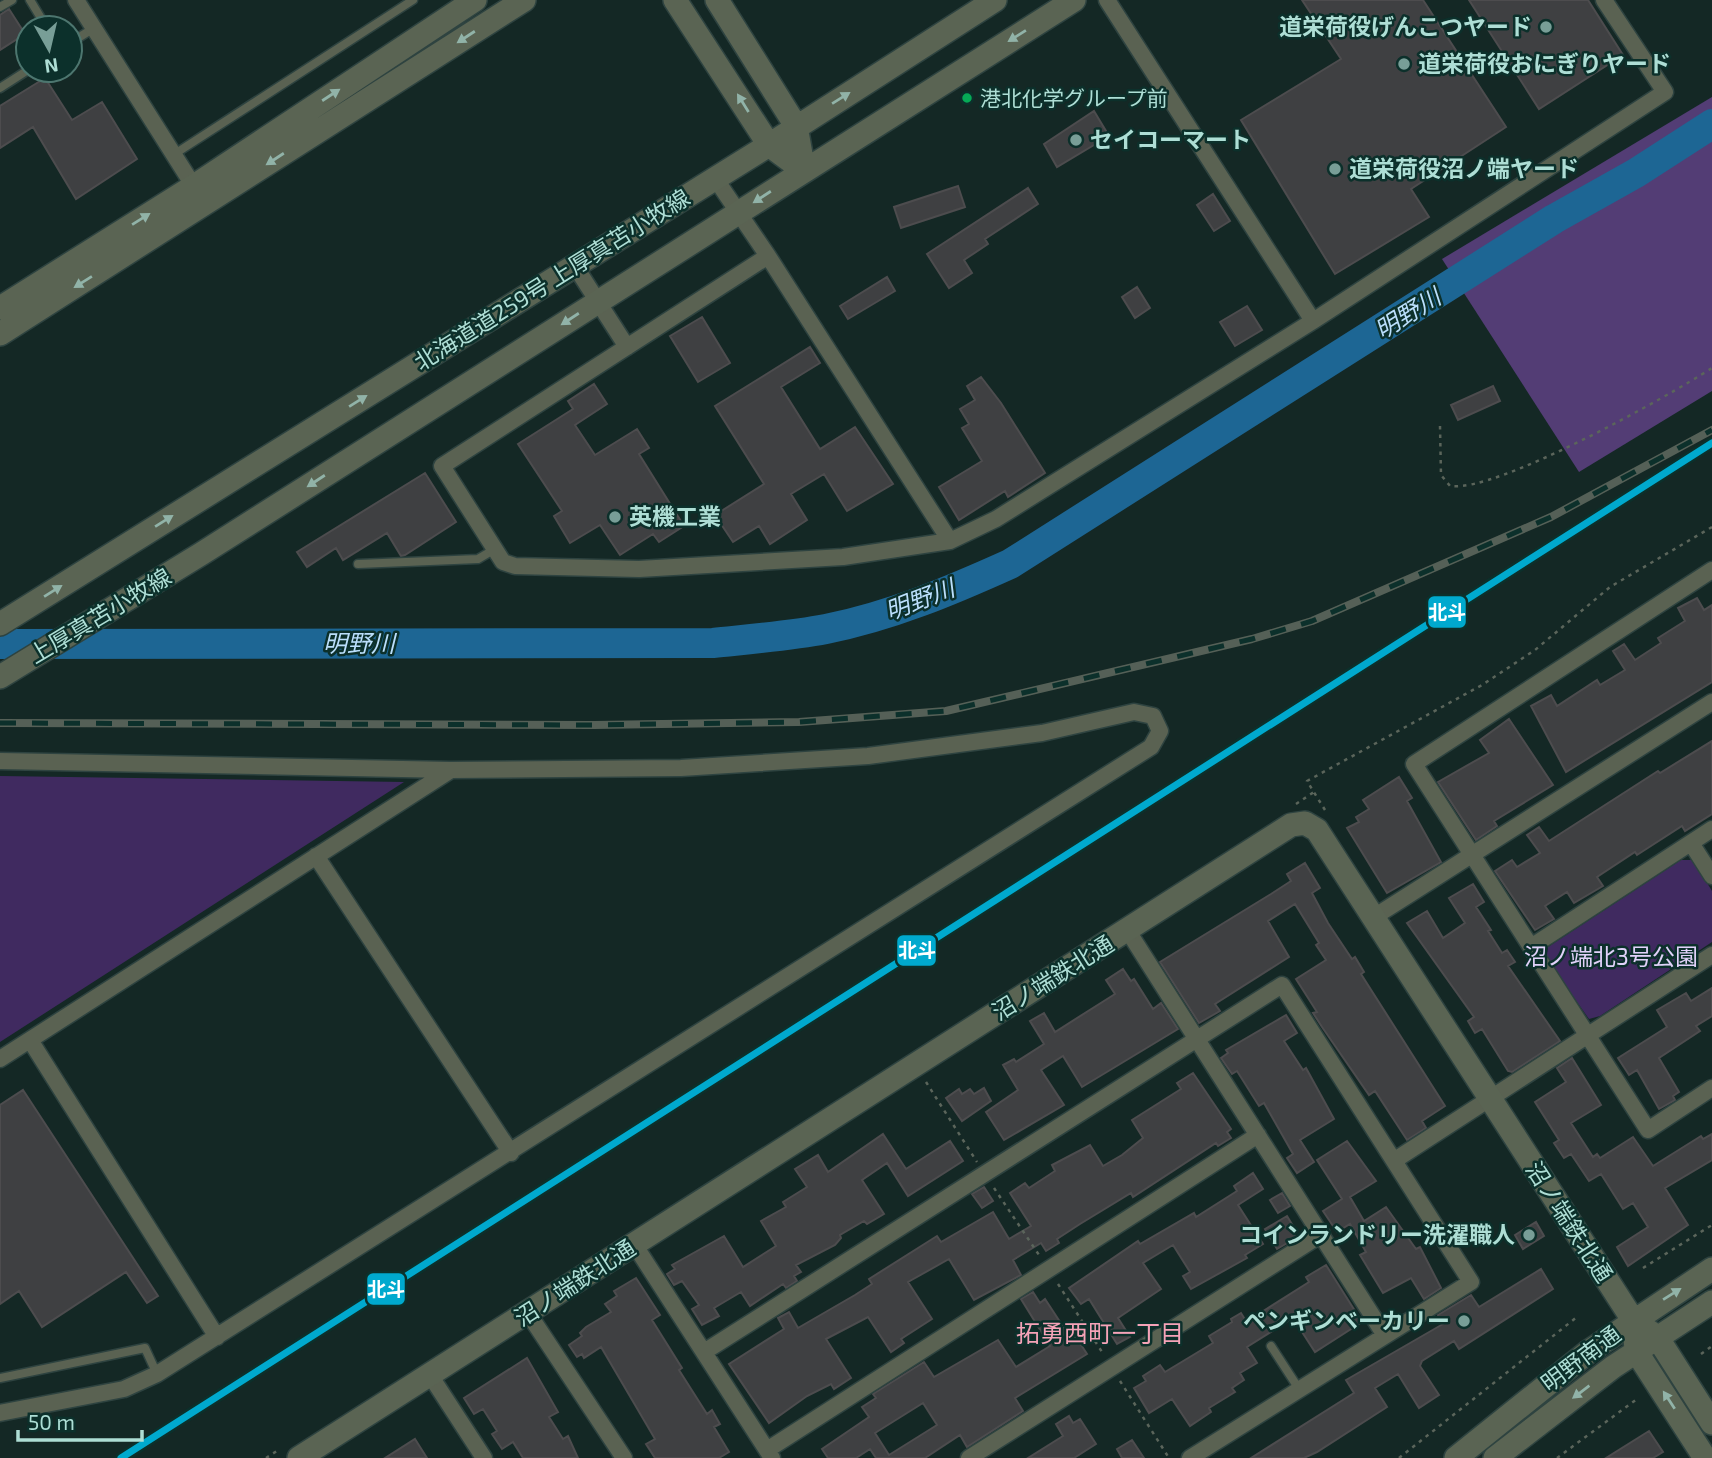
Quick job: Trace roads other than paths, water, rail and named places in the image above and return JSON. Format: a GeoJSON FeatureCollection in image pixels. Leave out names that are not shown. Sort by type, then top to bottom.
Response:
{"type":"FeatureCollection","features":[{"type":"Feature","properties":{"kind":"street"},"geometry":{"type":"LineString","coordinates":[[76,0],[199,195]]}},
{"type":"Feature","properties":{"kind":"street"},"geometry":{"type":"LineString","coordinates":[[0,334],[475,0]]}},
{"type":"Feature","properties":{"kind":"street"},"geometry":{"type":"LineString","coordinates":[[0,308],[199,195],[524,0]]}},
{"type":"Feature","properties":{"kind":"street"},"geometry":{"type":"LineString","coordinates":[[675,0],[769,145],[804,171]]}},
{"type":"Feature","properties":{"kind":"street"},"geometry":{"type":"LineString","coordinates":[[716,0],[796,126],[804,171]]}},
{"type":"Feature","properties":{"kind":"street","name":"北海道道259号 上厚真苫小牧線"},"geometry":{"type":"LineString","coordinates":[[107,557],[769,145],[995,0]]}},
{"type":"Feature","properties":{"kind":"street","name":"北海道道259号 上厚真苫小牧線"},"geometry":{"type":"LineString","coordinates":[[201,554],[1074,0]]}},
{"type":"Feature","properties":{"kind":"street"},"geometry":{"type":"LineString","coordinates":[[1107,0],[1312,321]]}},
{"type":"Feature","properties":{"kind":"street"},"geometry":{"type":"LineString","coordinates":[[768,256],[442,466],[503,562],[515,566],[639,569],[843,557],[950,541],[996,519],[1312,321],[1665,92],[1604,0]]}},
{"type":"Feature","properties":{"kind":"street"},"geometry":{"type":"LineString","coordinates":[[716,178],[950,541]]}},
{"type":"Feature","properties":{"kind":"street"},"geometry":{"type":"LineString","coordinates":[[575,266],[627,346]]}},
{"type":"Feature","properties":{"kind":"street","name":"上厚真苫小牧線"},"geometry":{"type":"LineString","coordinates":[[0,677],[201,554]]}},
{"type":"Feature","properties":{"kind":"street","name":"上厚真苫小牧線"},"geometry":{"type":"LineString","coordinates":[[0,624],[107,557]]}},
{"type":"Feature","properties":{"kind":"street"},"geometry":{"type":"LineString","coordinates":[[1712,570],[1414,764],[1648,1130],[1712,1088]]}},
{"type":"Feature","properties":{"kind":"street"},"geometry":{"type":"LineString","coordinates":[[1374,917],[1712,702]]}},
{"type":"Feature","properties":{"kind":"street"},"geometry":{"type":"LineString","coordinates":[[0,761],[451,770],[681,768],[868,756],[1042,733],[1134,712],[1153,716],[1160,731],[1151,747],[157,1374],[124,1389],[0,1413]]}},
{"type":"Feature","properties":{"kind":"street"},"geometry":{"type":"LineString","coordinates":[[0,1059],[451,770]]}},
{"type":"Feature","properties":{"kind":"street","name":"沼ノ端鉄北通"},"geometry":{"type":"LineString","coordinates":[[299,1458],[1291,825],[1305,823],[1317,830],[1633,1320]]}},
{"type":"Feature","properties":{"kind":"street"},"geometry":{"type":"LineString","coordinates":[[1531,947],[1712,829]]}},
{"type":"Feature","properties":{"kind":"street"},"geometry":{"type":"LineString","coordinates":[[1690,843],[1712,876]]}},
{"type":"Feature","properties":{"kind":"street"},"geometry":{"type":"LineString","coordinates":[[316,856],[511,1153]]}},
{"type":"Feature","properties":{"kind":"street"},"geometry":{"type":"LineString","coordinates":[[1128,931],[1384,1334]]}},
{"type":"Feature","properties":{"kind":"street"},"geometry":{"type":"LineString","coordinates":[[1395,1160],[1712,955]]}},
{"type":"Feature","properties":{"kind":"street"},"geometry":{"type":"LineString","coordinates":[[704,1352],[1282,985],[1471,1282],[1384,1334],[1190,1458]]}},
{"type":"Feature","properties":{"kind":"street"},"geometry":{"type":"LineString","coordinates":[[30,1040],[217,1337]]}},
{"type":"Feature","properties":{"kind":"street"},"geometry":{"type":"LineString","coordinates":[[634,1244],[769,1454],[1258,1135]]}},
{"type":"Feature","properties":{"kind":"street"},"geometry":{"type":"LineString","coordinates":[[969,1458],[1322,1234]]}},
{"type":"Feature","properties":{"kind":"street","name":"明野南通"},"geometry":{"type":"LineString","coordinates":[[1456,1458],[1588,1352],[1712,1269]]}},
{"type":"Feature","properties":{"kind":"street","name":"明野南通"},"geometry":{"type":"LineString","coordinates":[[1494,1458],[1636,1351],[1712,1302]]}},
{"type":"Feature","properties":{"kind":"street"},"geometry":{"type":"LineString","coordinates":[[528,1312],[624,1458]]}},
{"type":"Feature","properties":{"kind":"street"},"geometry":{"type":"LineString","coordinates":[[1633,1320],[1657,1337],[1712,1423]]}},
{"type":"Feature","properties":{"kind":"street"},"geometry":{"type":"LineString","coordinates":[[1633,1320],[1636,1351],[1705,1458]]}},
{"type":"Feature","properties":{"kind":"street"},"geometry":{"type":"LineString","coordinates":[[430,1375],[484,1458]]}},
{"type":"Feature","properties":{"kind":"lane"},"geometry":{"type":"LineString","coordinates":[[0,7],[12,0]]}},
{"type":"Feature","properties":{"kind":"lane"},"geometry":{"type":"LineString","coordinates":[[173,155],[414,0]]}},
{"type":"Feature","properties":{"kind":"lane"},"geometry":{"type":"LineString","coordinates":[[84,34],[94,28]]}},
{"type":"Feature","properties":{"kind":"lane"},"geometry":{"type":"LineString","coordinates":[[358,564],[478,559],[495,549]]}},
{"type":"Feature","properties":{"kind":"lane"},"geometry":{"type":"LineString","coordinates":[[1270,1346],[1299,1389]]}},
{"type":"Feature","properties":{"kind":"lane"},"geometry":{"type":"LineString","coordinates":[[0,1378],[145,1348],[157,1374]]}},
{"type":"Feature","properties":{"kind":"waterway","name":"明野川"},"geometry":{"type":"LineString","coordinates":[[0,644],[713,643],[812,631],[874,617],[943,593],[1010,564],[1554,219],[1636,173],[1712,124]]}},
{"type":"Feature","properties":{"kind":"railway"},"geometry":{"type":"LineString","coordinates":[[0,723],[594,725],[799,722],[946,711],[1252,639],[1312,621],[1551,517],[1712,430]]}},
{"type":"Feature","properties":{"kind":"place","name":"道栄荷役げんこつヤード"},"geometry":{"type":"Point","coordinates":[1546,27]}},
{"type":"Feature","properties":{"kind":"place","name":"道栄荷役おにぎりヤード"},"geometry":{"type":"Point","coordinates":[1404,64]}},
{"type":"Feature","properties":{"kind":"place","name":"港北化学グループ前"},"geometry":{"type":"Point","coordinates":[967,98]}},
{"type":"Feature","properties":{"kind":"place","name":"セイコーマート"},"geometry":{"type":"Point","coordinates":[1076,140]}},
{"type":"Feature","properties":{"kind":"place","name":"道栄荷役沼ノ端ヤード"},"geometry":{"type":"Point","coordinates":[1335,169]}},
{"type":"Feature","properties":{"kind":"place","name":"英機工業"},"geometry":{"type":"Point","coordinates":[615,517]}},
{"type":"Feature","properties":{"kind":"place","name":"コインランドリー洗濯職人"},"geometry":{"type":"Point","coordinates":[1529,1235]}},
{"type":"Feature","properties":{"kind":"place","name":"ペンギンベーカリー"},"geometry":{"type":"Point","coordinates":[1464,1321]}},
{"type":"Feature","properties":{"kind":"district","name":"拓勇西町一丁目"},"geometry":{"type":"Point","coordinates":[1100,1334]}},
{"type":"Feature","properties":{"kind":"park label","name":"沼ノ端北3号公園"},"geometry":{"type":"Point","coordinates":[1611,957]}}]}
